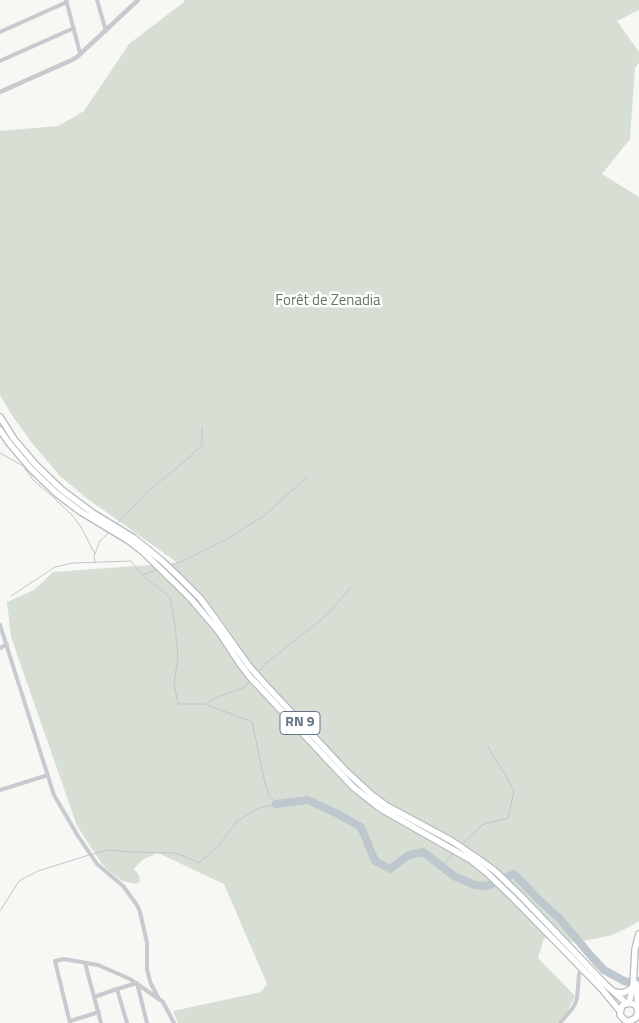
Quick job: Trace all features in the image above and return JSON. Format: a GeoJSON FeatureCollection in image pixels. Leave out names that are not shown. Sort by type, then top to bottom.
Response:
{"type":"FeatureCollection","features":[{"type":"Feature","properties":{"kind":"main road","name":"RN 9"},"geometry":{"type":"LineString","coordinates":[[0,417],[14,439],[36,466],[62,490],[93,513],[134,538],[178,575],[200,598],[249,666],[346,772],[387,806],[452,841],[480,860],[520,895],[620,1011]]}},
{"type":"Feature","properties":{"kind":"main road","name":"RN 9"},"geometry":{"type":"LineString","coordinates":[[0,430],[31,469],[57,494],[81,512],[129,541],[176,584],[213,625],[250,677],[353,787],[387,813],[471,860],[486,872],[583,966],[628,1003]]}},
{"type":"Feature","properties":{"kind":"main road"},"geometry":{"type":"LineString","coordinates":[[635,968],[633,986],[628,1003],[620,1011],[622,1018],[630,1022],[636,1018],[638,1010],[635,949],[639,934]]}},
{"type":"Feature","properties":{"kind":"main road"},"geometry":{"type":"LineString","coordinates":[[612,990],[624,993],[633,986]]}},
{"type":"Feature","properties":{"kind":"main road"},"geometry":{"type":"LineString","coordinates":[[628,1003],[633,1004],[638,1010]]}},
{"type":"Feature","properties":{"kind":"street"},"geometry":{"type":"LineString","coordinates":[[97,0],[106,31]]}},
{"type":"Feature","properties":{"kind":"street"},"geometry":{"type":"LineString","coordinates":[[130,0],[132,6]]}},
{"type":"Feature","properties":{"kind":"street"},"geometry":{"type":"LineString","coordinates":[[0,92],[72,60],[138,0]]}},
{"type":"Feature","properties":{"kind":"street"},"geometry":{"type":"LineString","coordinates":[[0,32],[67,1],[80,53]]}},
{"type":"Feature","properties":{"kind":"street"},"geometry":{"type":"LineString","coordinates":[[0,61],[74,28]]}},
{"type":"Feature","properties":{"kind":"street"},"geometry":{"type":"LineString","coordinates":[[0,625],[54,795],[97,864],[123,886],[137,905],[147,943],[147,970],[151,984],[159,999]]}},
{"type":"Feature","properties":{"kind":"street"},"geometry":{"type":"LineString","coordinates":[[0,648],[7,644]]}},
{"type":"Feature","properties":{"kind":"street"},"geometry":{"type":"LineString","coordinates":[[1,789],[48,775]]}},
{"type":"Feature","properties":{"kind":"street"},"geometry":{"type":"LineString","coordinates":[[98,1012],[70,1022],[55,961],[64,959],[98,965],[130,979],[163,1002],[174,1023]]}},
{"type":"Feature","properties":{"kind":"street"},"geometry":{"type":"LineString","coordinates":[[85,963],[101,1023]]}},
{"type":"Feature","properties":{"kind":"street"},"geometry":{"type":"LineString","coordinates":[[560,1023],[572,1009],[577,998],[579,975],[583,966]]}},
{"type":"Feature","properties":{"kind":"street"},"geometry":{"type":"LineString","coordinates":[[94,997],[137,983]]}},
{"type":"Feature","properties":{"kind":"street"},"geometry":{"type":"LineString","coordinates":[[137,983],[147,1023]]}},
{"type":"Feature","properties":{"kind":"street"},"geometry":{"type":"LineString","coordinates":[[117,989],[127,1023]]}},
{"type":"Feature","properties":{"kind":"green space","name":"Forêt de Zenadia"},"geometry":{"type":"Polygon","coordinates":[[[184,0],[639,0],[639,10],[617,21],[639,52],[639,63],[635,68],[630,139],[602,174],[639,197],[639,921],[612,935],[594,939],[575,942],[544,938],[538,958],[575,996],[566,1014],[557,1023],[178,1023],[173,1011],[261,992],[267,984],[224,884],[158,853],[142,860],[134,869],[139,875],[140,882],[136,884],[122,881],[102,864],[77,826],[11,637],[7,602],[34,590],[53,572],[178,563],[85,497],[59,475],[32,443],[0,395],[0,131],[58,126],[84,111],[129,44],[184,2],[184,0]]]}},
{"type":"Feature","properties":{"kind":"waterway"},"geometry":{"type":"LineString","coordinates":[[117,524],[149,490],[202,445],[202,427]]}},
{"type":"Feature","properties":{"kind":"waterway"},"geometry":{"type":"LineString","coordinates":[[0,453],[23,466],[34,481],[73,516],[95,554]]}},
{"type":"Feature","properties":{"kind":"waterway"},"geometry":{"type":"LineString","coordinates":[[170,565],[183,561],[227,539],[265,515],[307,477]]}},
{"type":"Feature","properties":{"kind":"waterway"},"geometry":{"type":"LineString","coordinates":[[95,563],[94,556],[100,541],[109,532]]}},
{"type":"Feature","properties":{"kind":"waterway"},"geometry":{"type":"LineString","coordinates":[[11,596],[55,567],[73,563],[131,561],[142,575],[170,597],[178,657],[174,683],[178,704],[205,704],[252,722],[265,783],[269,795],[276,804],[259,808],[237,821],[219,845],[199,863],[176,853],[107,850],[93,854]]}},
{"type":"Feature","properties":{"kind":"waterway"},"geometry":{"type":"LineString","coordinates":[[144,574],[157,570]]}},
{"type":"Feature","properties":{"kind":"waterway"},"geometry":{"type":"LineString","coordinates":[[258,672],[264,665],[328,614],[351,587]]}},
{"type":"Feature","properties":{"kind":"waterway"},"geometry":{"type":"LineString","coordinates":[[205,704],[245,687],[250,681]]}},
{"type":"Feature","properties":{"kind":"waterway"},"geometry":{"type":"LineString","coordinates":[[461,845],[482,825],[508,818],[514,791],[488,746]]}},
{"type":"Feature","properties":{"kind":"waterway"},"geometry":{"type":"LineString","coordinates":[[276,804],[308,800],[361,827],[375,861],[390,869],[409,855],[423,852],[454,876],[475,885],[487,886],[514,874],[559,918],[604,970],[626,982],[639,981]]}},
{"type":"Feature","properties":{"kind":"waterway"},"geometry":{"type":"LineString","coordinates":[[441,866],[453,854]]}},
{"type":"Feature","properties":{"kind":"waterway"},"geometry":{"type":"LineString","coordinates":[[0,911],[19,881],[38,871],[89,855]]}}]}
